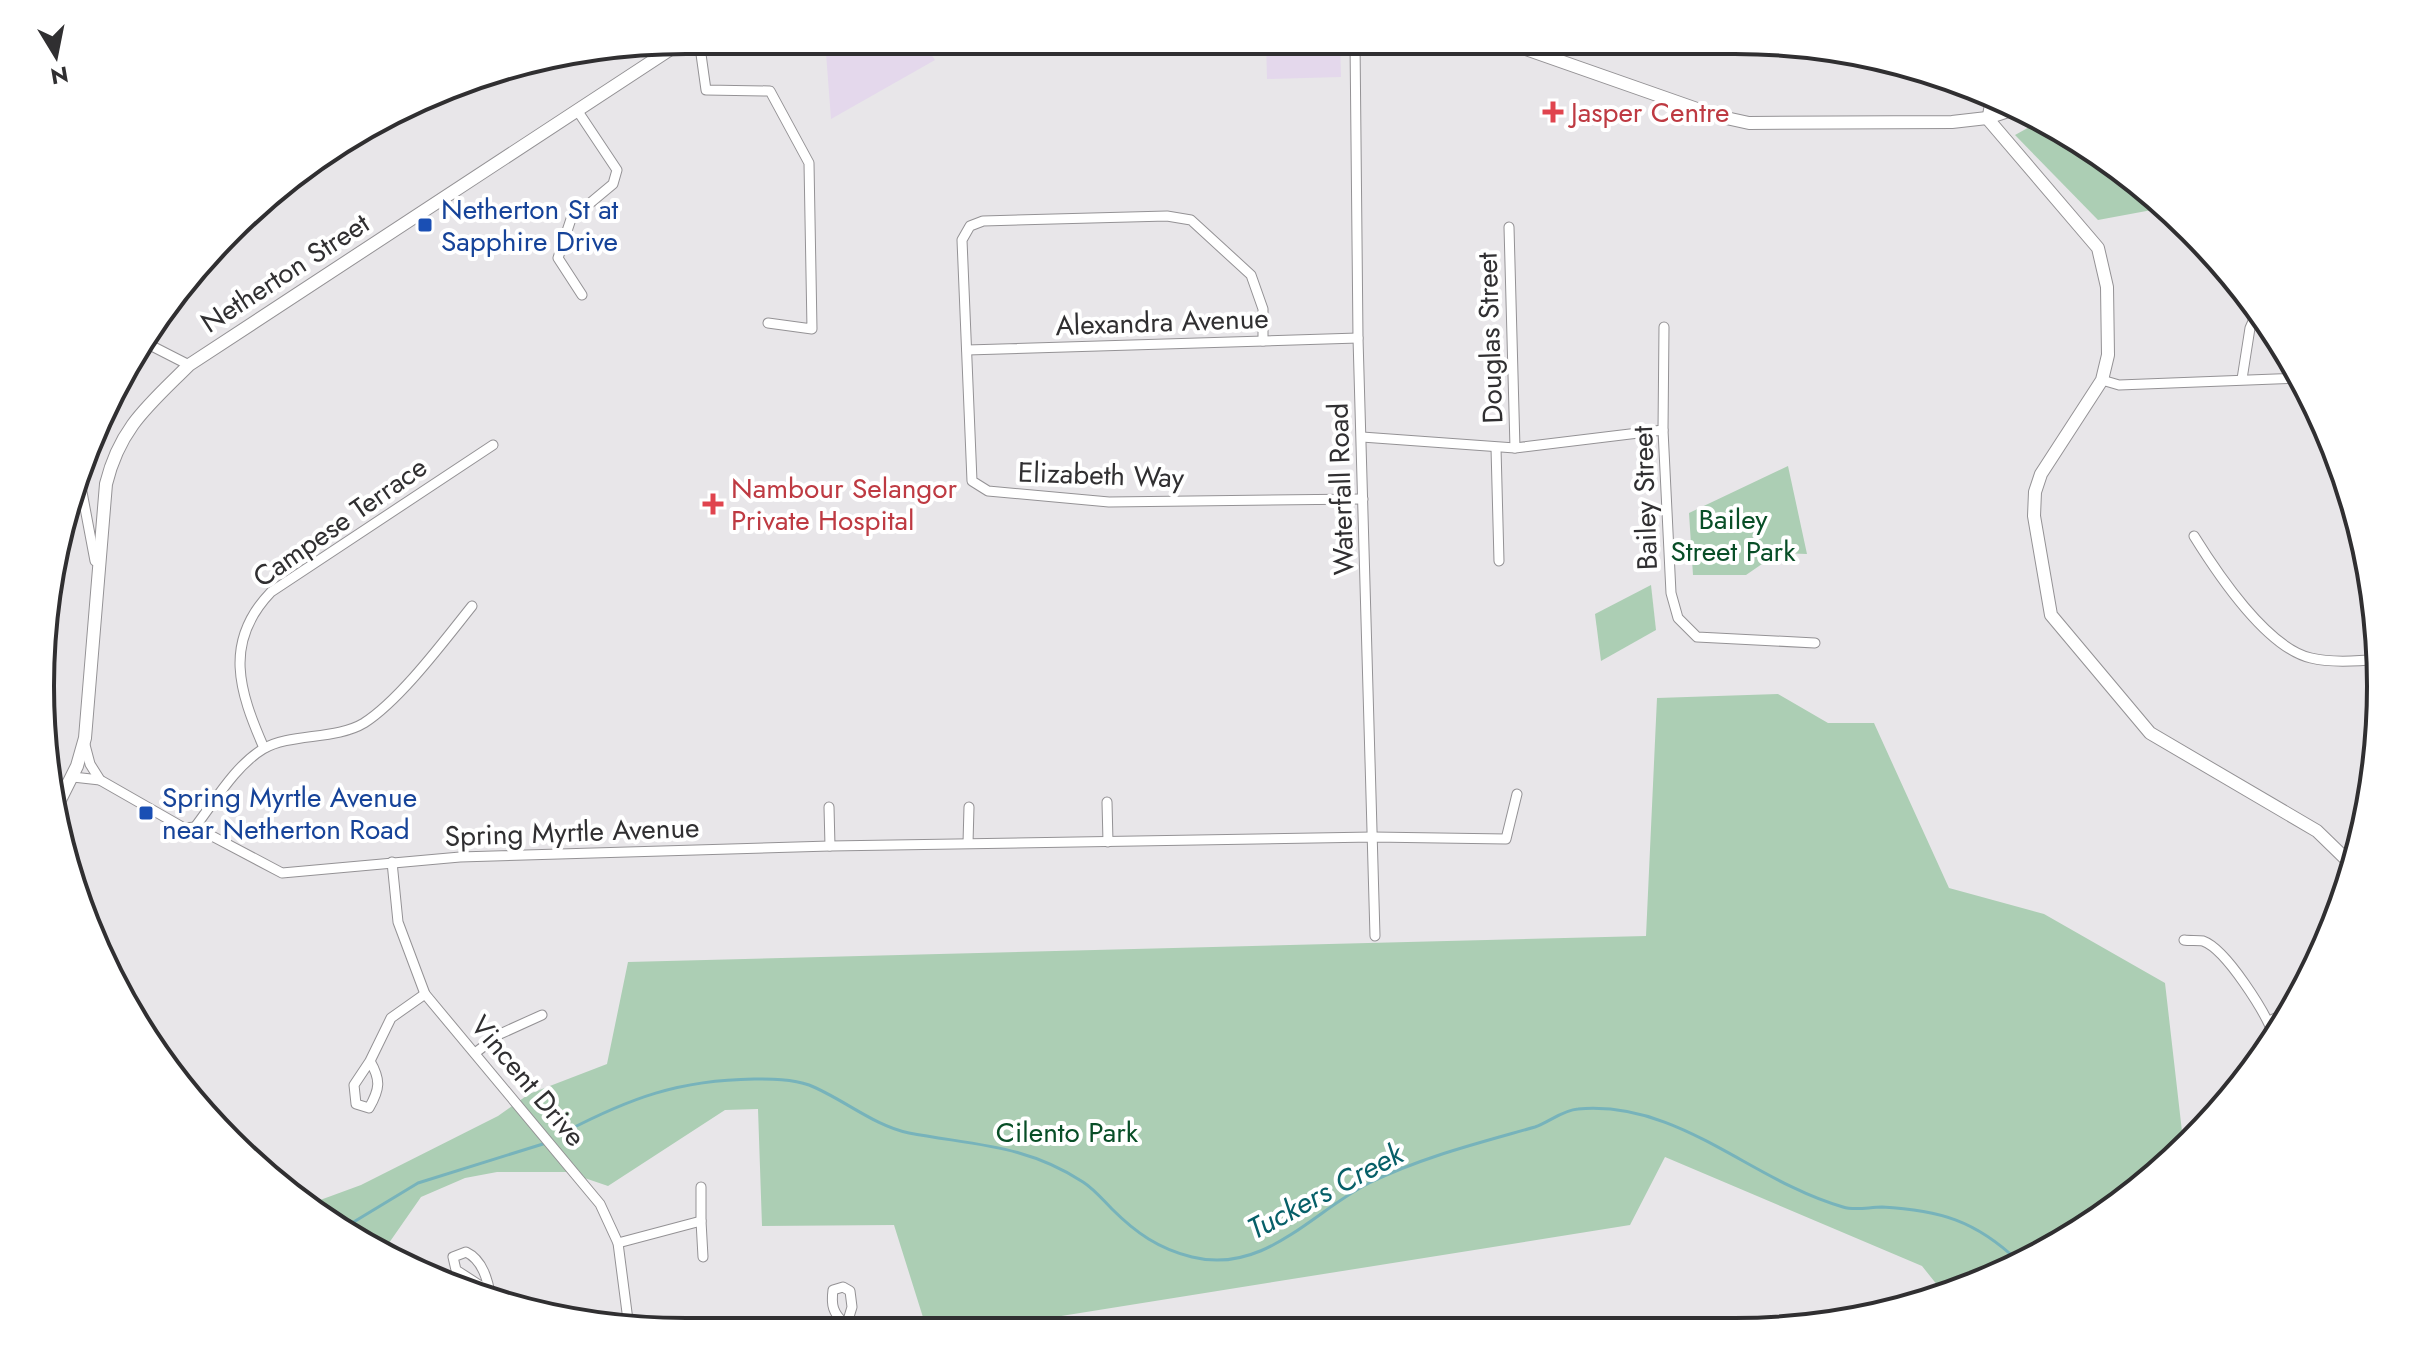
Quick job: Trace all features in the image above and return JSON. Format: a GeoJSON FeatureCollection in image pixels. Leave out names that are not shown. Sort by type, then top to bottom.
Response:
{"type":"FeatureCollection","features":[{"type":"Feature","properties":{"kind":"main road"},"geometry":{"type":"LineString","coordinates":[[1540,54],[1717,116],[1749,123],[1952,122],[2002,113]]}},
{"type":"Feature","properties":{"kind":"main road","name":"Netherton Street"},"geometry":{"type":"LineString","coordinates":[[63,794],[73,777],[84,743],[104,498],[117,446],[138,415],[189,365],[661,55]]}},
{"type":"Feature","properties":{"kind":"main road"},"geometry":{"type":"LineString","coordinates":[[1987,118],[2098,248],[2105,274],[2108,355],[2102,380],[2041,474],[2035,492],[2034,516],[2051,615],[2150,733],[2317,831],[2343,856]]}},
{"type":"Feature","properties":{"kind":"street"},"geometry":{"type":"LineString","coordinates":[[701,54],[706,90],[770,91],[809,163],[812,329],[768,323]]}},
{"type":"Feature","properties":{"kind":"street","name":"Waterfall Road"},"geometry":{"type":"LineString","coordinates":[[1355,54],[1358,338],[1375,936]]}},
{"type":"Feature","properties":{"kind":"street"},"geometry":{"type":"LineString","coordinates":[[1987,118],[1989,107]]}},
{"type":"Feature","properties":{"kind":"street"},"geometry":{"type":"LineString","coordinates":[[577,110],[617,170],[613,184],[571,219],[558,258],[582,295]]}},
{"type":"Feature","properties":{"kind":"street","name":"Elizabeth Way"},"geometry":{"type":"LineString","coordinates":[[1263,341],[1263,309],[1251,275],[1191,220],[1167,216],[983,221],[970,226],[962,240],[968,462],[972,481],[988,491],[1109,502],[1363,499]]}},
{"type":"Feature","properties":{"kind":"street","name":"Douglas Street"},"geometry":{"type":"LineString","coordinates":[[1509,227],[1515,448]]}},
{"type":"Feature","properties":{"kind":"street"},"geometry":{"type":"LineString","coordinates":[[2242,379],[2252,324]]}},
{"type":"Feature","properties":{"kind":"street","name":"Bailey Street"},"geometry":{"type":"LineString","coordinates":[[1664,327],[1663,430],[1671,593],[1678,618],[1697,637],[1815,643]]}},
{"type":"Feature","properties":{"kind":"street","name":"Alexandra Avenue"},"geometry":{"type":"LineString","coordinates":[[967,350],[1358,338]]}},
{"type":"Feature","properties":{"kind":"street"},"geometry":{"type":"LineString","coordinates":[[154,347],[189,365]]}},
{"type":"Feature","properties":{"kind":"street"},"geometry":{"type":"LineString","coordinates":[[2102,380],[2119,385],[2287,378]]}},
{"type":"Feature","properties":{"kind":"street"},"geometry":{"type":"LineString","coordinates":[[1362,437],[1515,448],[1663,430]]}},
{"type":"Feature","properties":{"kind":"street","name":"Campese Terrace"},"geometry":{"type":"LineString","coordinates":[[264,748],[241,681],[240,658],[240,647],[249,618],[259,604],[271,592],[493,445]]}},
{"type":"Feature","properties":{"kind":"street"},"geometry":{"type":"LineString","coordinates":[[1496,448],[1499,561]]}},
{"type":"Feature","properties":{"kind":"street"},"geometry":{"type":"LineString","coordinates":[[83,500],[92,534],[97,588]]}},
{"type":"Feature","properties":{"kind":"street"},"geometry":{"type":"LineString","coordinates":[[2194,536],[2219,576],[2269,634],[2310,658],[2366,659]]}},
{"type":"Feature","properties":{"kind":"street"},"geometry":{"type":"LineString","coordinates":[[195,827],[232,779],[264,748],[347,730],[366,722],[442,644],[472,606]]}},
{"type":"Feature","properties":{"kind":"street"},"geometry":{"type":"LineString","coordinates":[[84,743],[90,764],[100,780]]}},
{"type":"Feature","properties":{"kind":"street","name":"Spring Myrtle Avenue"},"geometry":{"type":"LineString","coordinates":[[73,777],[100,780],[184,828],[195,827],[282,873],[392,862],[830,846],[1373,837],[1506,839],[1517,794]]}},
{"type":"Feature","properties":{"kind":"street"},"geometry":{"type":"LineString","coordinates":[[1107,802],[1108,842]]}},
{"type":"Feature","properties":{"kind":"street"},"geometry":{"type":"LineString","coordinates":[[829,807],[830,846]]}},
{"type":"Feature","properties":{"kind":"street"},"geometry":{"type":"LineString","coordinates":[[968,843],[969,807]]}},
{"type":"Feature","properties":{"kind":"street","name":"Vincent Drive"},"geometry":{"type":"LineString","coordinates":[[392,862],[398,922],[425,994],[600,1204],[618,1243],[627,1315]]}},
{"type":"Feature","properties":{"kind":"street"},"geometry":{"type":"LineString","coordinates":[[2184,940],[2203,941],[2219,953],[2269,1021]]}},
{"type":"Feature","properties":{"kind":"street"},"geometry":{"type":"LineString","coordinates":[[370,1061],[378,1075],[379,1090],[369,1108],[356,1104],[354,1085],[370,1061],[391,1018],[425,994]]}},
{"type":"Feature","properties":{"kind":"street"},"geometry":{"type":"LineString","coordinates":[[475,1053],[500,1034],[542,1015]]}},
{"type":"Feature","properties":{"kind":"street"},"geometry":{"type":"LineString","coordinates":[[701,1187],[703,1257]]}},
{"type":"Feature","properties":{"kind":"street"},"geometry":{"type":"LineString","coordinates":[[618,1243],[701,1221]]}},
{"type":"Feature","properties":{"kind":"street"},"geometry":{"type":"LineString","coordinates":[[467,1278],[456,1270],[453,1257],[456,1254],[475,1256],[481,1264],[487,1285]]}},
{"type":"Feature","properties":{"kind":"shaded area"},"geometry":{"type":"Polygon","coordinates":[[[826,54],[931,54],[935,60],[831,119],[826,54]]]}},
{"type":"Feature","properties":{"kind":"shaded area"},"geometry":{"type":"Polygon","coordinates":[[[1266,54],[1340,54],[1341,77],[1267,79],[1266,54]]]}},
{"type":"Feature","properties":{"kind":"green space"},"geometry":{"type":"Polygon","coordinates":[[[2029,127],[2086,161],[2151,210],[2098,220],[2015,135],[2029,127]]]}},
{"type":"Feature","properties":{"kind":"green space","name":"Bailey Street Park"},"geometry":{"type":"Polygon","coordinates":[[[1788,466],[1807,554],[1778,553],[1746,575],[1693,575],[1689,513],[1788,466]]]}},
{"type":"Feature","properties":{"kind":"green space"},"geometry":{"type":"Polygon","coordinates":[[[1651,585],[1656,630],[1601,661],[1595,614],[1651,585]]]}},
{"type":"Feature","properties":{"kind":"green space","name":"Cilento Park"},"geometry":{"type":"Polygon","coordinates":[[[1778,694],[1828,723],[1874,723],[1949,888],[2044,914],[2165,983],[2182,1133],[2120,1187],[2051,1233],[2015,1253],[1937,1284],[1922,1266],[1665,1157],[1630,1225],[1049,1318],[923,1318],[894,1225],[762,1226],[758,1109],[725,1110],[608,1186],[567,1172],[497,1172],[465,1178],[421,1197],[389,1243],[320,1200],[361,1185],[498,1116],[529,1094],[607,1064],[628,962],[1646,936],[1657,698],[1778,694]]]}},
{"type":"Feature","properties":{"kind":"waterway","name":"Tuckers Creek"},"geometry":{"type":"LineString","coordinates":[[565,1132],[611,1110],[678,1087],[727,1080],[796,1082],[809,1085],[896,1129],[998,1148],[1040,1160],[1087,1185],[1130,1226],[1159,1245],[1180,1254],[1218,1260],[1242,1257],[1265,1249],[1348,1195],[1409,1166],[1535,1127],[1572,1110],[1615,1110],[1649,1117],[1682,1129],[1809,1195],[1843,1207],[1922,1211],[1956,1220],[1987,1236],[2011,1255]]}},
{"type":"Feature","properties":{"kind":"waterway","name":"Tuckers Creek"},"geometry":{"type":"LineString","coordinates":[[353,1222],[418,1183],[543,1144]]}},
{"type":"Feature","properties":{"kind":"place","name":"Jasper Centre"},"geometry":{"type":"Point","coordinates":[1553,112]}},
{"type":"Feature","properties":{"kind":"place","name":"Netherton St at Sapphire Drive"},"geometry":{"type":"Point","coordinates":[425,225]}},
{"type":"Feature","properties":{"kind":"place","name":"Nambour Selangor Private Hospital"},"geometry":{"type":"Point","coordinates":[713,504]}},
{"type":"Feature","properties":{"kind":"place","name":"Spring Myrtle Avenue near Netherton Road"},"geometry":{"type":"Point","coordinates":[146,813]}}]}
